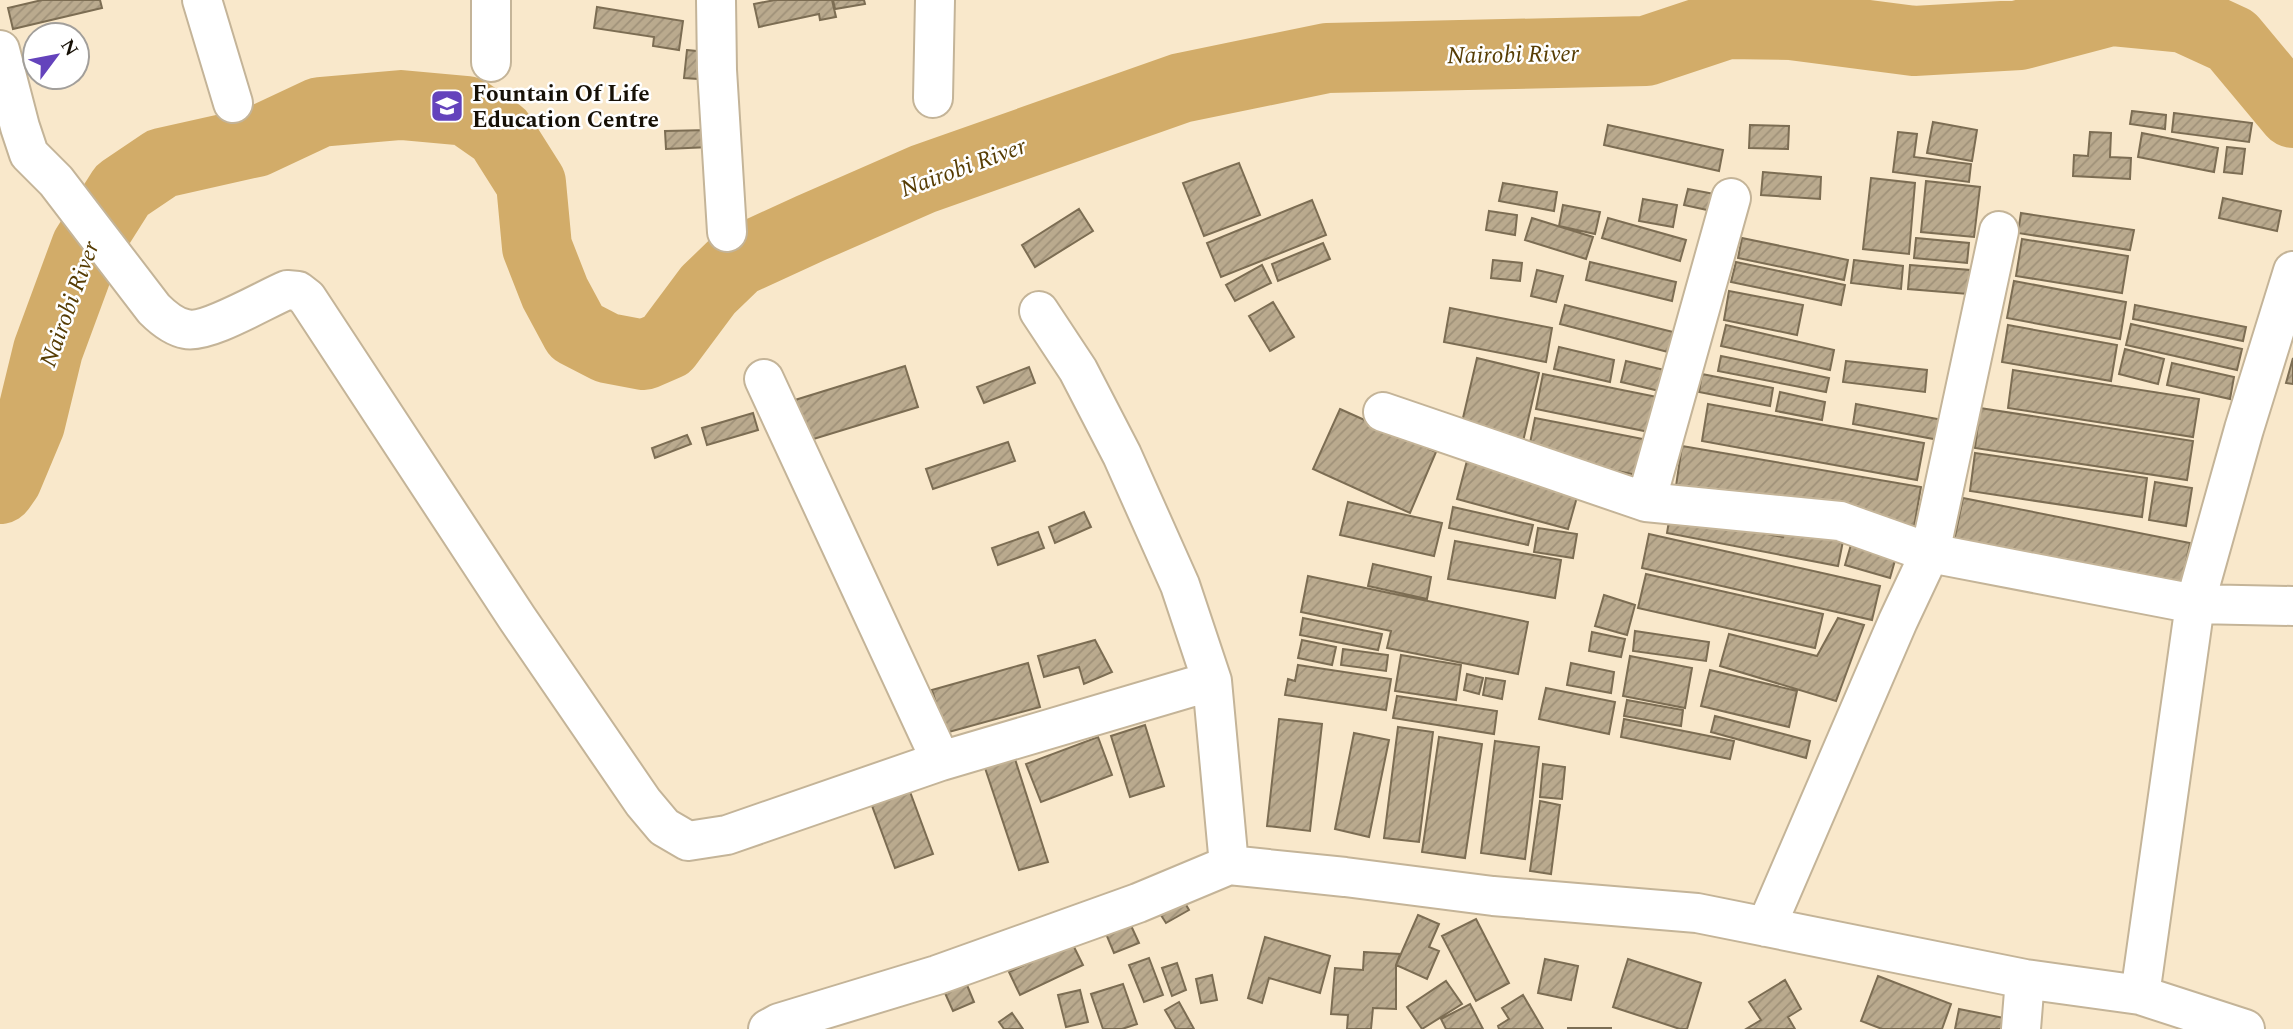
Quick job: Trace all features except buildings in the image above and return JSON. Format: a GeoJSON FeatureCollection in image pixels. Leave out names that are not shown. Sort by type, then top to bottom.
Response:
{"type":"FeatureCollection","features":[{"type":"Feature","properties":{"kind":"street"},"geometry":{"type":"LineString","coordinates":[[202,0],[233,103]]}},
{"type":"Feature","properties":{"kind":"street"},"geometry":{"type":"LineString","coordinates":[[491,0],[491,62]]}},
{"type":"Feature","properties":{"kind":"street"},"geometry":{"type":"LineString","coordinates":[[716,0],[717,70],[727,232]]}},
{"type":"Feature","properties":{"kind":"street"},"geometry":{"type":"LineString","coordinates":[[933,98],[935,0]]}},
{"type":"Feature","properties":{"kind":"street"},"geometry":{"type":"LineString","coordinates":[[0,50],[29,155],[56,181],[154,309],[174,324],[186,329],[199,329],[220,322],[287,290],[298,291],[307,298],[509,606],[643,802],[664,827],[688,841],[727,835],[941,761],[1212,681]]}},
{"type":"Feature","properties":{"kind":"street"},"geometry":{"type":"LineString","coordinates":[[1646,502],[1731,198]]}},
{"type":"Feature","properties":{"kind":"street"},"geometry":{"type":"LineString","coordinates":[[1766,927],[1930,553],[2000,231]]}},
{"type":"Feature","properties":{"kind":"street"},"geometry":{"type":"LineString","coordinates":[[2140,995],[2195,604],[2244,429],[2293,271]]}},
{"type":"Feature","properties":{"kind":"street"},"geometry":{"type":"LineString","coordinates":[[1039,312],[1078,370],[1122,455],[1180,585],[1212,681],[1229,865]]}},
{"type":"Feature","properties":{"kind":"street"},"geometry":{"type":"LineString","coordinates":[[764,379],[941,761]]}},
{"type":"Feature","properties":{"kind":"street"},"geometry":{"type":"LineString","coordinates":[[1383,412],[1646,502],[1840,521],[1930,553],[2195,604],[2293,606]]}},
{"type":"Feature","properties":{"kind":"street"},"geometry":{"type":"LineString","coordinates":[[768,1029],[779,1023],[962,966],[1138,903],[1229,865],[1493,896],[1697,913],[2025,979],[2140,995],[2245,1029]]}},
{"type":"Feature","properties":{"kind":"street"},"geometry":{"type":"LineString","coordinates":[[2021,1029],[2025,979]]}},
{"type":"Feature","properties":{"kind":"waterway","name":"Nairobi River"},"geometry":{"type":"LineString","coordinates":[[0,489],[7,479],[30,424],[48,350],[86,247],[122,190],[162,163],[256,142],[320,112],[401,105],[467,111],[500,134],[531,183],[537,247],[555,293],[576,332],[607,348],[644,355],[667,345],[708,290],[737,262],[923,179],[1181,88],[1327,58],[1646,51],[1727,24],[1791,25],[1914,41],[2020,35],[2111,11],[2184,18],[2232,40],[2293,113]]}},
{"type":"Feature","properties":{"kind":"place","name":"Fountain Of Life Education Centre"},"geometry":{"type":"Point","coordinates":[447,106]}}]}
